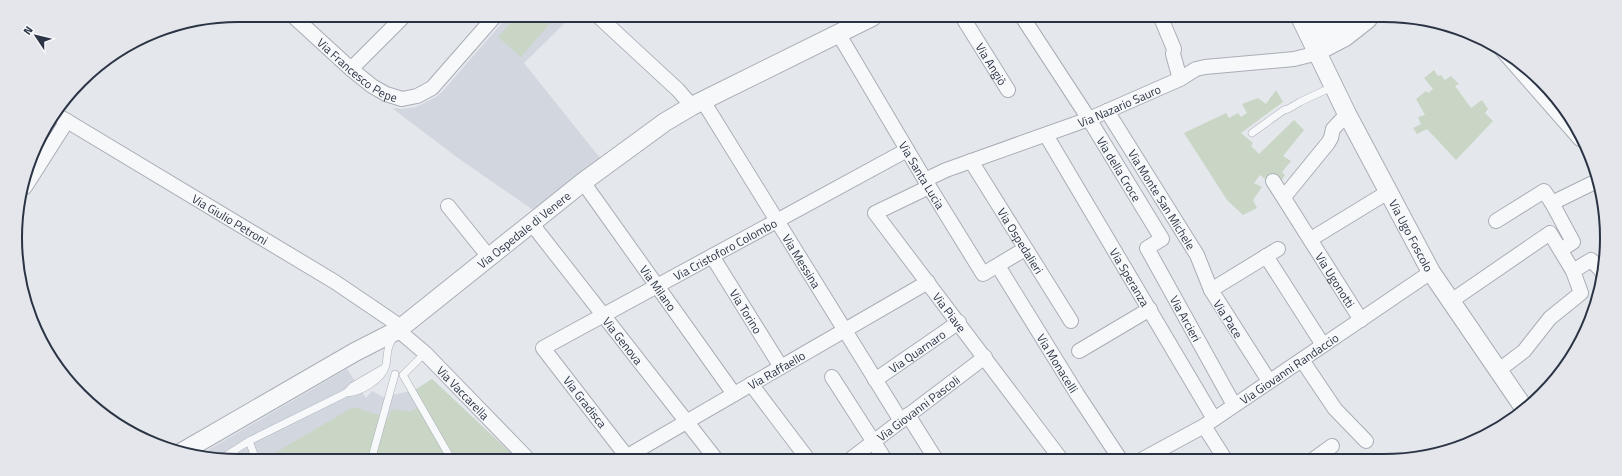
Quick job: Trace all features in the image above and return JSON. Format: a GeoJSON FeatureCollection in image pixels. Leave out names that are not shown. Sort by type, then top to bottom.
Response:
{"type":"FeatureCollection","features":[{"type":"Feature","properties":{"kind":"street","name":"Via Francesco Pepe"},"geometry":{"type":"LineString","coordinates":[[300,22],[351,69],[386,94],[402,99],[417,96],[427,91],[436,83],[490,22]]}},
{"type":"Feature","properties":{"kind":"street"},"geometry":{"type":"LineString","coordinates":[[351,69],[398,22]]}},
{"type":"Feature","properties":{"kind":"street","name":"Via Messina"},"geometry":{"type":"LineString","coordinates":[[604,22],[678,90],[697,103],[776,221],[875,380],[932,454]]}},
{"type":"Feature","properties":{"kind":"street","name":"Via Ospedale di Venere"},"geometry":{"type":"LineString","coordinates":[[188,448],[355,352],[398,330],[583,182],[665,122],[697,103],[809,49],[856,22]]}},
{"type":"Feature","properties":{"kind":"street","name":"Via Angiò"},"geometry":{"type":"LineString","coordinates":[[966,22],[1008,90]]}},
{"type":"Feature","properties":{"kind":"street","name":"Via della Croce"},"geometry":{"type":"LineString","coordinates":[[1026,22],[1089,119],[1162,239]]}},
{"type":"Feature","properties":{"kind":"street"},"geometry":{"type":"LineString","coordinates":[[1163,22],[1174,49],[1173,54],[1180,79]]}},
{"type":"Feature","properties":{"kind":"street","name":"Via Ugo Foscolo"},"geometry":{"type":"LineString","coordinates":[[1304,22],[1347,114],[1431,272],[1521,404]]}},
{"type":"Feature","properties":{"kind":"street"},"geometry":{"type":"LineString","coordinates":[[1305,22],[1325,31],[1362,24]]}},
{"type":"Feature","properties":{"kind":"street"},"geometry":{"type":"LineString","coordinates":[[1318,51],[1345,37],[1362,24]]}},
{"type":"Feature","properties":{"kind":"street","name":"Via Santa Lucia"},"geometry":{"type":"LineString","coordinates":[[838,33],[927,184],[983,274],[1025,249]]}},
{"type":"Feature","properties":{"kind":"street","name":"Via Nazario Sauro"},"geometry":{"type":"LineString","coordinates":[[927,184],[946,170],[1089,119],[1180,79],[1196,69],[1294,58],[1310,55],[1318,51]]}},
{"type":"Feature","properties":{"kind":"street"},"geometry":{"type":"LineString","coordinates":[[1522,72],[1569,126]]}},
{"type":"Feature","properties":{"kind":"street","name":"Via Monte San Michele"},"geometry":{"type":"LineString","coordinates":[[1106,111],[1197,255],[1211,290]]}},
{"type":"Feature","properties":{"kind":"street"},"geometry":{"type":"LineString","coordinates":[[1284,197],[1328,143],[1333,129],[1347,114]]}},
{"type":"Feature","properties":{"kind":"street"},"geometry":{"type":"LineString","coordinates":[[31,176],[62,118]]}},
{"type":"Feature","properties":{"kind":"street","name":"Via Giulio Petroni"},"geometry":{"type":"LineString","coordinates":[[62,118],[335,282],[394,322],[398,330]]}},
{"type":"Feature","properties":{"kind":"street","name":"Via Speranza"},"geometry":{"type":"LineString","coordinates":[[1046,135],[1150,309],[1209,422],[1220,454]]}},
{"type":"Feature","properties":{"kind":"street","name":"Via Cristoforo Colombo"},"geometry":{"type":"LineString","coordinates":[[543,348],[907,150]]}},
{"type":"Feature","properties":{"kind":"street","name":"Via Ospedalieri"},"geometry":{"type":"LineString","coordinates":[[972,161],[1025,249],[1071,321]]}},
{"type":"Feature","properties":{"kind":"street","name":"Via Ugonotti"},"geometry":{"type":"LineString","coordinates":[[1273,181],[1361,320]]}},
{"type":"Feature","properties":{"kind":"street","name":"Via Milano"},"geometry":{"type":"LineString","coordinates":[[583,182],[734,394]]}},
{"type":"Feature","properties":{"kind":"street"},"geometry":{"type":"LineString","coordinates":[[1552,203],[1593,183]]}},
{"type":"Feature","properties":{"kind":"street","name":"Via Piave"},"geometry":{"type":"LineString","coordinates":[[927,184],[875,213],[959,322],[1057,454]]}},
{"type":"Feature","properties":{"kind":"street"},"geometry":{"type":"LineString","coordinates":[[1496,220],[1544,191],[1573,242],[1561,250]]}},
{"type":"Feature","properties":{"kind":"street","name":"Via Ugonotti"},"geometry":{"type":"LineString","coordinates":[[1311,239],[1388,192]]}},
{"type":"Feature","properties":{"kind":"street"},"geometry":{"type":"LineString","coordinates":[[448,206],[489,258]]}},
{"type":"Feature","properties":{"kind":"street","name":"Via Genova"},"geometry":{"type":"LineString","coordinates":[[532,224],[712,454]]}},
{"type":"Feature","properties":{"kind":"street"},"geometry":{"type":"LineString","coordinates":[[1451,301],[1550,233],[1573,271],[1581,293],[1550,318],[1524,351],[1499,370]]}},
{"type":"Feature","properties":{"kind":"street","name":"Via Arcieri"},"geometry":{"type":"LineString","coordinates":[[1162,239],[1147,248],[1234,405]]}},
{"type":"Feature","properties":{"kind":"street","name":"Via Pace"},"geometry":{"type":"LineString","coordinates":[[1269,381],[1211,290],[1272,252],[1323,345]]}},
{"type":"Feature","properties":{"kind":"street","name":"Via Torino"},"geometry":{"type":"LineString","coordinates":[[712,256],[781,367]]}},
{"type":"Feature","properties":{"kind":"street"},"geometry":{"type":"LineString","coordinates":[[1573,271],[1591,260],[1598,267]]}},
{"type":"Feature","properties":{"kind":"street","name":"Via Monacelli"},"geometry":{"type":"LineString","coordinates":[[998,266],[1077,394],[1117,454]]}},
{"type":"Feature","properties":{"kind":"street","name":"Via Giovanni Randaccio"},"geometry":{"type":"LineString","coordinates":[[1152,454],[1209,422],[1431,272]]}},
{"type":"Feature","properties":{"kind":"street","name":"Via Raffaello"},"geometry":{"type":"LineString","coordinates":[[631,454],[928,282]]}},
{"type":"Feature","properties":{"kind":"street"},"geometry":{"type":"LineString","coordinates":[[1079,351],[1150,309]]}},
{"type":"Feature","properties":{"kind":"street","name":"Via Quarnaro"},"geometry":{"type":"LineString","coordinates":[[875,380],[959,322]]}},
{"type":"Feature","properties":{"kind":"street","name":"Via Vaccarella"},"geometry":{"type":"LineString","coordinates":[[398,330],[425,353],[523,454]]}},
{"type":"Feature","properties":{"kind":"street","name":"Via Gradisca"},"geometry":{"type":"LineString","coordinates":[[543,348],[624,454]]}},
{"type":"Feature","properties":{"kind":"street","name":"Via Giovanni Pascoli"},"geometry":{"type":"LineString","coordinates":[[857,454],[984,357]]}},
{"type":"Feature","properties":{"kind":"street"},"geometry":{"type":"LineString","coordinates":[[1302,360],[1335,409],[1366,441]]}},
{"type":"Feature","properties":{"kind":"street"},"geometry":{"type":"LineString","coordinates":[[832,377],[881,454]]}},
{"type":"Feature","properties":{"kind":"street"},"geometry":{"type":"LineString","coordinates":[[752,384],[804,454]]}},
{"type":"Feature","properties":{"kind":"street"},"geometry":{"type":"LineString","coordinates":[[1321,454],[1332,446]]}},
{"type":"Feature","properties":{"kind":"lane"},"geometry":{"type":"LineString","coordinates":[[1252,133],[1284,110],[1288,110],[1300,102],[1334,85]]}},
{"type":"Feature","properties":{"kind":"lane"},"geometry":{"type":"LineString","coordinates":[[229,454],[250,441],[346,393],[355,392],[376,380],[385,367],[387,347],[398,330]]}},
{"type":"Feature","properties":{"kind":"lane"},"geometry":{"type":"LineString","coordinates":[[403,375],[425,353]]}},
{"type":"Feature","properties":{"kind":"lane"},"geometry":{"type":"LineString","coordinates":[[385,367],[395,374],[403,375]]}},
{"type":"Feature","properties":{"kind":"lane"},"geometry":{"type":"LineString","coordinates":[[373,454],[395,374]]}},
{"type":"Feature","properties":{"kind":"lane"},"geometry":{"type":"LineString","coordinates":[[403,375],[448,454]]}},
{"type":"Feature","properties":{"kind":"lane"},"geometry":{"type":"LineString","coordinates":[[250,441],[254,454]]}},
{"type":"Feature","properties":{"kind":"shaded area"},"geometry":{"type":"Polygon","coordinates":[[[503,22],[566,22],[524,63],[600,158],[536,212],[458,158],[392,108],[402,109],[416,107],[436,97],[503,22]]]}},
{"type":"Feature","properties":{"kind":"shaded area"},"geometry":{"type":"Polygon","coordinates":[[[347,369],[366,398],[372,391],[383,397],[415,390],[432,379],[512,454],[224,454],[206,451],[347,369]]]}},
{"type":"Feature","properties":{"kind":"green space"},"geometry":{"type":"Polygon","coordinates":[[[512,22],[551,22],[521,57],[498,37],[512,22]]]}},
{"type":"Feature","properties":{"kind":"green space"},"geometry":{"type":"Polygon","coordinates":[[[1434,70],[1438,76],[1441,75],[1445,80],[1451,76],[1459,84],[1455,86],[1471,108],[1482,100],[1488,109],[1485,113],[1493,121],[1456,160],[1427,129],[1417,134],[1413,128],[1421,124],[1418,117],[1425,115],[1416,99],[1426,91],[1428,93],[1433,89],[1424,78],[1434,70]]]}},
{"type":"Feature","properties":{"kind":"green space"},"geometry":{"type":"Polygon","coordinates":[[[1276,90],[1283,102],[1241,133],[1253,143],[1251,146],[1259,154],[1294,120],[1304,130],[1283,156],[1291,161],[1282,172],[1285,175],[1280,183],[1268,181],[1260,175],[1254,183],[1262,187],[1253,200],[1257,208],[1243,215],[1227,200],[1184,133],[1226,113],[1229,118],[1238,113],[1241,117],[1247,113],[1242,104],[1258,98],[1266,104],[1276,90]]]}},
{"type":"Feature","properties":{"kind":"green space"},"geometry":{"type":"Polygon","coordinates":[[[432,379],[512,454],[273,454],[353,407],[388,418],[392,409],[409,412],[424,405],[415,390],[432,379]]]}}]}
